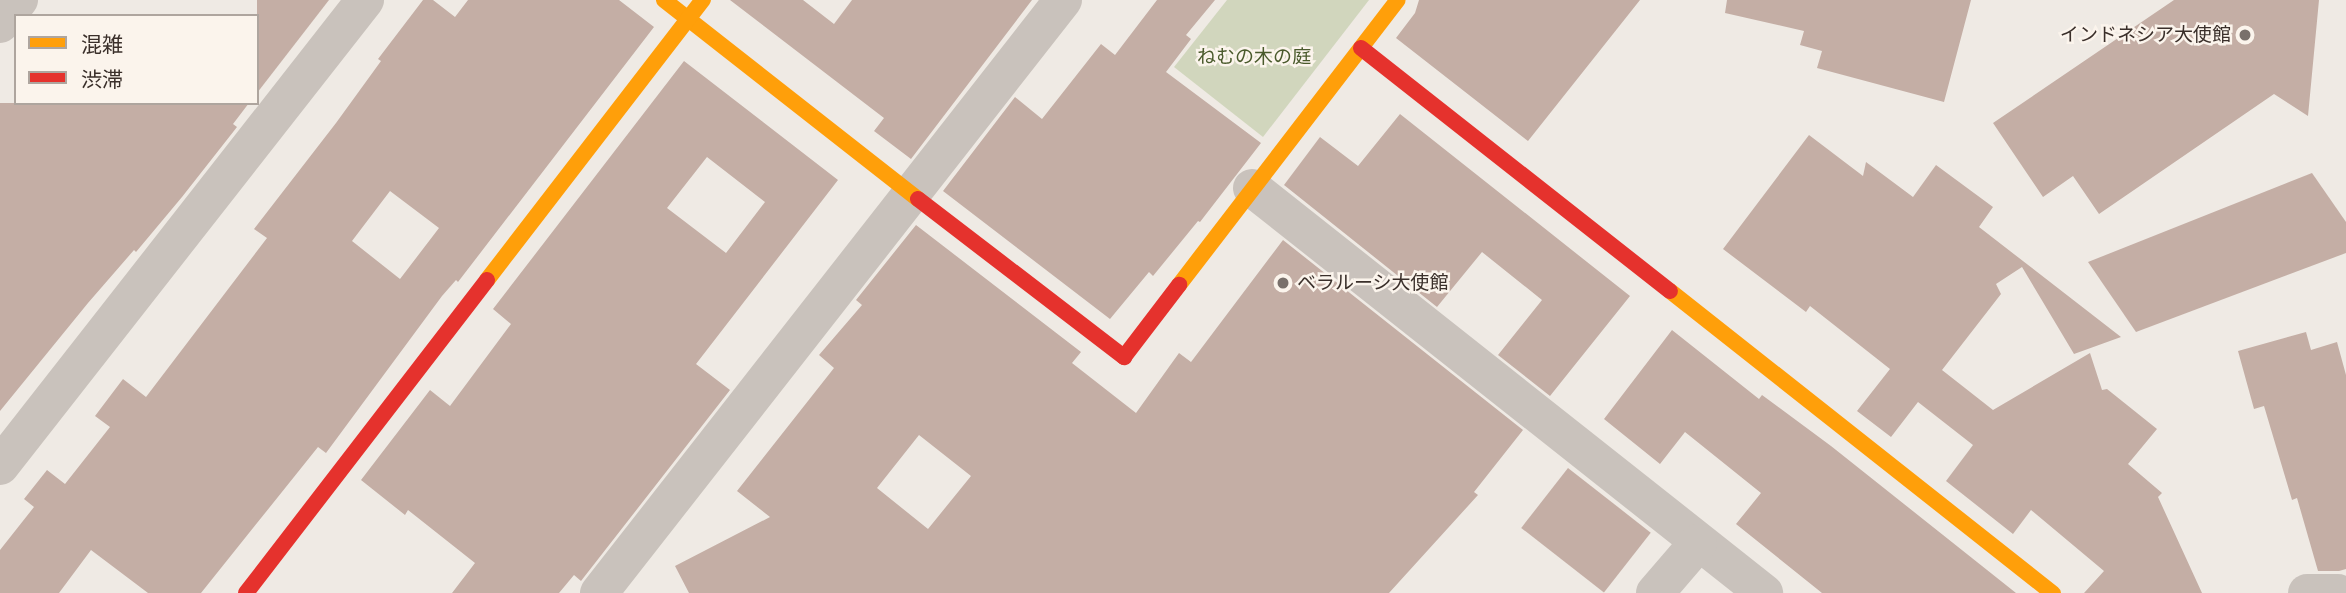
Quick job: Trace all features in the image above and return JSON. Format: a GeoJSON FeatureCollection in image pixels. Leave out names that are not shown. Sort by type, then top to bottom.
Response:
{"type":"FeatureCollection","features":[{"type":"Feature","properties":{"kind":"street"},"geometry":{"type":"LineString","coordinates":[[0,24],[19,0]]}},
{"type":"Feature","properties":{"kind":"street"},"geometry":{"type":"LineString","coordinates":[[0,466],[365,0]]}},
{"type":"Feature","properties":{"kind":"street"},"geometry":{"type":"LineString","coordinates":[[664,0],[911,194],[1125,357],[1398,0]]}},
{"type":"Feature","properties":{"kind":"street"},"geometry":{"type":"LineString","coordinates":[[246,593],[703,0]]}},
{"type":"Feature","properties":{"kind":"street"},"geometry":{"type":"LineString","coordinates":[[599,593],[1063,0]]}},
{"type":"Feature","properties":{"kind":"street"},"geometry":{"type":"LineString","coordinates":[[1361,48],[2053,593]]}},
{"type":"Feature","properties":{"kind":"street"},"geometry":{"type":"LineString","coordinates":[[1252,188],[1764,593]]}},
{"type":"Feature","properties":{"kind":"street"},"geometry":{"type":"LineString","coordinates":[[1655,593],[1698,543]]}},
{"type":"Feature","properties":{"kind":"street"},"geometry":{"type":"LineString","coordinates":[[2307,593],[2338,593]]}},
{"type":"Feature","properties":{"kind":"green space","name":"ねむの木の庭"},"geometry":{"type":"Polygon","coordinates":[[[1227,0],[1369,0],[1263,137],[1174,67],[1227,0]]]}},
{"type":"Feature","properties":{"kind":"building"},"geometry":{"type":"Polygon","coordinates":[[[257,0],[329,0],[259,90],[259,14],[257,0]]]}},
{"type":"Feature","properties":{"kind":"building"},"geometry":{"type":"Polygon","coordinates":[[[423,0],[433,0],[455,17],[468,0],[619,0],[654,27],[458,282],[456,280],[442,296],[326,453],[318,447],[201,593],[148,593],[91,550],[59,593],[0,593],[0,550],[34,507],[24,499],[47,470],[65,484],[110,427],[95,416],[123,379],[146,397],[267,238],[254,229],[336,123],[381,61],[378,59],[423,0]],[[390,191],[352,241],[400,279],[439,228],[390,191]]]}},
{"type":"Feature","properties":{"kind":"building"},"geometry":{"type":"Polygon","coordinates":[[[730,0],[803,0],[834,24],[852,0],[1032,0],[911,159],[874,131],[884,118],[730,0]]]}},
{"type":"Feature","properties":{"kind":"building"},"geometry":{"type":"Polygon","coordinates":[[[1157,0],[1215,0],[1186,35],[1191,39],[1166,72],[1261,143],[1200,222],[1198,221],[1153,276],[1149,272],[1110,319],[943,191],[1015,97],[1042,119],[1101,44],[1115,55],[1157,0]]]}},
{"type":"Feature","properties":{"kind":"building"},"geometry":{"type":"Polygon","coordinates":[[[1419,0],[1640,0],[1528,141],[1396,38],[1415,13],[1419,0]]]}},
{"type":"Feature","properties":{"kind":"building"},"geometry":{"type":"Polygon","coordinates":[[[1727,0],[1971,0],[1944,102],[1817,68],[1822,51],[1800,45],[1804,31],[1725,13],[1727,0]]]}},
{"type":"Feature","properties":{"kind":"building"},"geometry":{"type":"Polygon","coordinates":[[[2174,0],[2319,0],[2308,116],[2274,94],[2099,214],[2073,176],[2043,197],[1993,123],[2174,0]]]}},
{"type":"Feature","properties":{"kind":"building"},"geometry":{"type":"Polygon","coordinates":[[[684,61],[838,180],[696,364],[730,390],[581,581],[574,575],[559,593],[452,593],[475,563],[408,510],[405,515],[361,480],[430,390],[450,406],[511,324],[493,309],[684,61]],[[707,157],[667,208],[726,253],[765,202],[707,157]]]}},
{"type":"Feature","properties":{"kind":"building"},"geometry":{"type":"Polygon","coordinates":[[[0,103],[247,105],[233,124],[237,127],[182,197],[88,303],[0,411],[0,103]]]}},
{"type":"Feature","properties":{"kind":"building"},"geometry":{"type":"Polygon","coordinates":[[[1400,114],[1630,296],[1550,396],[1498,355],[1542,300],[1482,252],[1437,307],[1284,185],[1320,137],[1358,166],[1400,114]]]}},
{"type":"Feature","properties":{"kind":"building"},"geometry":{"type":"Polygon","coordinates":[[[1809,135],[1863,176],[1866,162],[1913,197],[1936,165],[1993,207],[1979,227],[2121,337],[2074,354],[2022,267],[1996,284],[2001,294],[1942,370],[1993,410],[2090,353],[2102,390],[2107,389],[2157,429],[2128,464],[2162,493],[2158,497],[2202,593],[2084,593],[2104,571],[2031,510],[2013,534],[1946,481],[1973,445],[1918,402],[1891,437],[1857,411],[1890,369],[1810,306],[1806,312],[1723,249],[1809,135]]]}},
{"type":"Feature","properties":{"kind":"building"},"geometry":{"type":"Polygon","coordinates":[[[2312,173],[2346,222],[2346,253],[2136,332],[2088,262],[2312,173]]]}},
{"type":"Feature","properties":{"kind":"building"},"geometry":{"type":"Polygon","coordinates":[[[916,225],[1081,352],[1072,363],[1136,413],[1179,353],[1191,362],[1283,240],[1523,430],[1474,492],[1478,495],[1389,593],[689,593],[675,566],[770,517],[737,491],[834,368],[819,355],[862,305],[856,300],[916,225]],[[919,435],[877,488],[928,529],[971,476],[919,435]]]}},
{"type":"Feature","properties":{"kind":"building"},"geometry":{"type":"Polygon","coordinates":[[[1672,330],[1759,399],[1762,395],[1831,446],[2016,593],[1822,593],[1736,524],[1761,493],[1685,432],[1660,464],[1604,419],[1672,330]]]}},
{"type":"Feature","properties":{"kind":"building"},"geometry":{"type":"Polygon","coordinates":[[[2306,332],[2311,350],[2337,342],[2346,375],[2346,569],[2339,571],[2318,571],[2297,498],[2292,500],[2264,406],[2254,409],[2238,351],[2306,332]]]}},
{"type":"Feature","properties":{"kind":"building"},"geometry":{"type":"Polygon","coordinates":[[[1568,468],[1651,533],[1604,593],[1521,528],[1568,468]]]}},
{"type":"Feature","properties":{"kind":"traffic: slow"},"geometry":{"type":"LineString","coordinates":[[664,0],[918,199]]}},
{"type":"Feature","properties":{"kind":"traffic: slow"},"geometry":{"type":"LineString","coordinates":[[487,280],[703,0]]}},
{"type":"Feature","properties":{"kind":"traffic: slow"},"geometry":{"type":"LineString","coordinates":[[1179,285],[1398,0]]}},
{"type":"Feature","properties":{"kind":"traffic: slow"},"geometry":{"type":"LineString","coordinates":[[1670,291],[2053,593]]}},
{"type":"Feature","properties":{"kind":"traffic: jam"},"geometry":{"type":"LineString","coordinates":[[1361,48],[1670,291]]}},
{"type":"Feature","properties":{"kind":"traffic: jam"},"geometry":{"type":"LineString","coordinates":[[918,199],[1124,357],[1179,285]]}},
{"type":"Feature","properties":{"kind":"traffic: jam"},"geometry":{"type":"LineString","coordinates":[[246,593],[487,280]]}},
{"type":"Feature","properties":{"kind":"place","name":"インドネシア大使館"},"geometry":{"type":"Point","coordinates":[2245,35]}},
{"type":"Feature","properties":{"kind":"place","name":"ベラルーシ大使館"},"geometry":{"type":"Point","coordinates":[1283,283]}}]}
